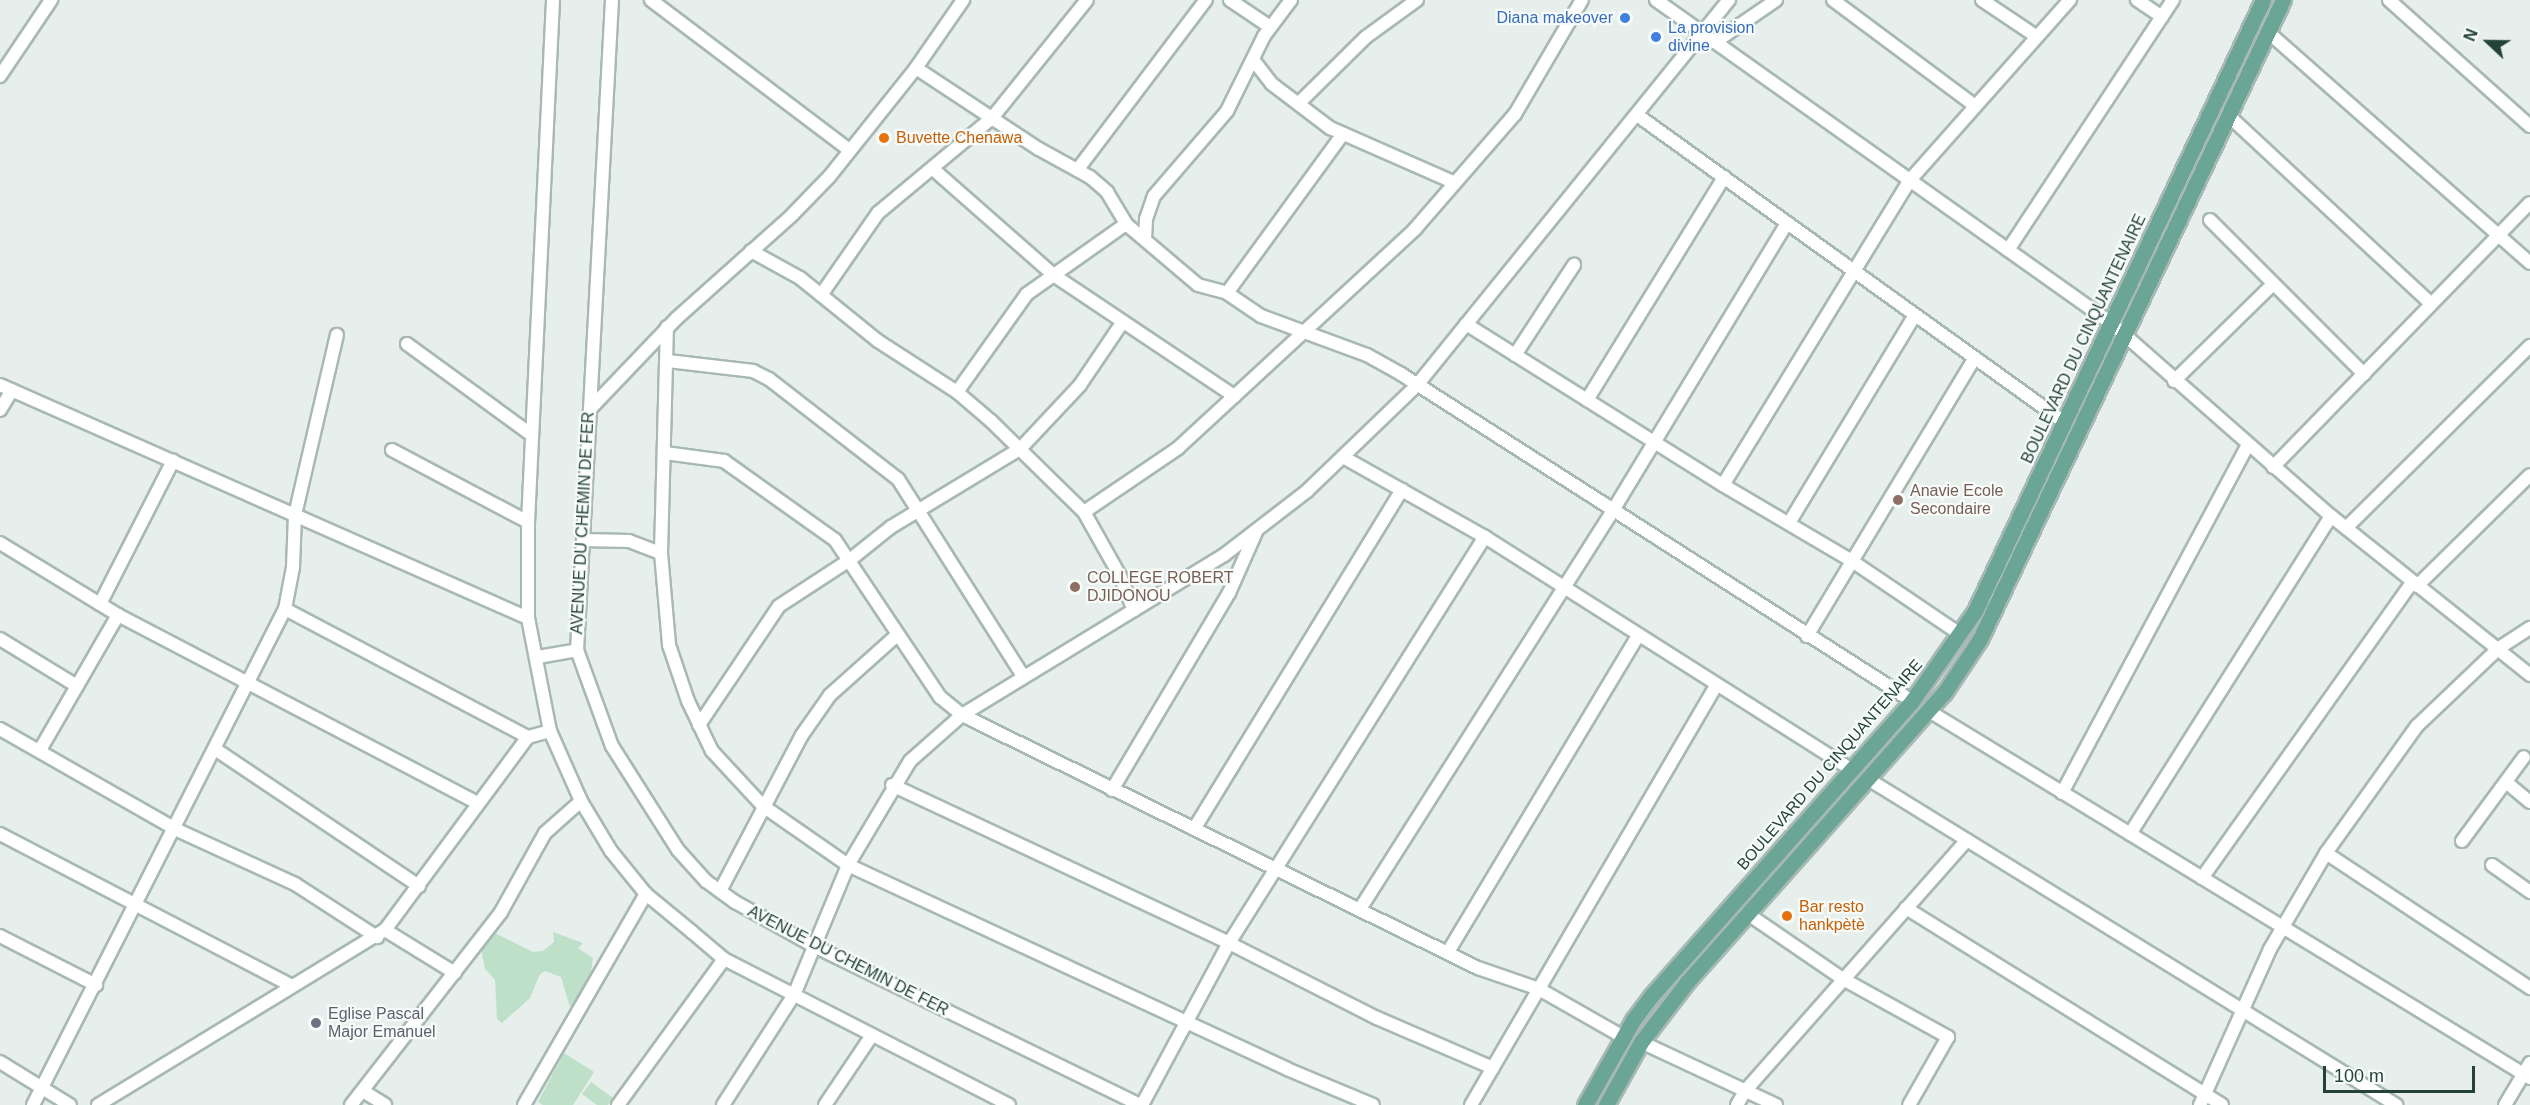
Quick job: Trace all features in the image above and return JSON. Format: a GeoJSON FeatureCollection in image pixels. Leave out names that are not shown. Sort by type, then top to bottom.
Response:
{"type":"FeatureCollection","features":[{"type":"Feature","properties":{"kind":"main road"},"geometry":{"type":"LineString","coordinates":[[1606,1105],[1641,1042],[1688,982],[1929,711],[1993,616],[2283,0]]}},
{"type":"Feature","properties":{"kind":"main road","name":"BOULEVARD DU CINQUANTENAIRE"},"geometry":{"type":"LineString","coordinates":[[1585,1105],[1623,1037],[1652,995],[1912,701],[1960,634],[1991,580],[2260,2]]}},
{"type":"Feature","properties":{"kind":"street"},"geometry":{"type":"LineString","coordinates":[[0,76],[51,0]]}},
{"type":"Feature","properties":{"kind":"street"},"geometry":{"type":"LineString","coordinates":[[553,0],[528,522],[528,618],[538,657],[550,731],[581,801],[611,851],[646,894],[724,959],[1009,1105]]}},
{"type":"Feature","properties":{"kind":"street","name":"AVENUE DU CHEMIN DE FER"},"geometry":{"type":"LineString","coordinates":[[612,0],[576,650],[612,746],[678,850],[720,891],[816,947],[1141,1105]]}},
{"type":"Feature","properties":{"kind":"street"},"geometry":{"type":"LineString","coordinates":[[590,409],[667,327],[792,215],[916,68],[963,0]]}},
{"type":"Feature","properties":{"kind":"street"},"geometry":{"type":"LineString","coordinates":[[821,295],[878,213],[992,118],[1087,0]]}},
{"type":"Feature","properties":{"kind":"street"},"geometry":{"type":"LineString","coordinates":[[1078,169],[1206,0]]}},
{"type":"Feature","properties":{"kind":"street"},"geometry":{"type":"LineString","coordinates":[[1230,0],[1270,27]]}},
{"type":"Feature","properties":{"kind":"street"},"geometry":{"type":"LineString","coordinates":[[1145,239],[1146,219],[1154,196],[1227,111],[1270,27],[1290,0]]}},
{"type":"Feature","properties":{"kind":"street"},"geometry":{"type":"LineString","coordinates":[[1299,103],[1366,37],[1417,0]]}},
{"type":"Feature","properties":{"kind":"street"},"geometry":{"type":"LineString","coordinates":[[1084,512],[1178,448],[1415,229],[1528,95],[1549,52],[1582,0]]}},
{"type":"Feature","properties":{"kind":"street"},"geometry":{"type":"LineString","coordinates":[[1656,0],[2111,323],[2174,381],[2331,516],[2530,675]]}},
{"type":"Feature","properties":{"kind":"street"},"geometry":{"type":"LineString","coordinates":[[723,1105],[794,995],[816,947],[848,865],[892,785],[910,761],[962,715],[1256,532],[1342,457],[1417,385],[1729,0]]}},
{"type":"Feature","properties":{"kind":"street"},"geometry":{"type":"LineString","coordinates":[[1715,42],[1776,0]]}},
{"type":"Feature","properties":{"kind":"street"},"geometry":{"type":"LineString","coordinates":[[1833,0],[1975,106]]}},
{"type":"Feature","properties":{"kind":"street"},"geometry":{"type":"LineString","coordinates":[[1982,0],[2037,37]]}},
{"type":"Feature","properties":{"kind":"street"},"geometry":{"type":"LineString","coordinates":[[1723,485],[1910,180],[2070,0]]}},
{"type":"Feature","properties":{"kind":"street"},"geometry":{"type":"LineString","coordinates":[[2137,0],[2162,17]]}},
{"type":"Feature","properties":{"kind":"street"},"geometry":{"type":"LineString","coordinates":[[2008,250],[2173,0]]}},
{"type":"Feature","properties":{"kind":"street"},"geometry":{"type":"LineString","coordinates":[[2389,0],[2530,126]]}},
{"type":"Feature","properties":{"kind":"street"},"geometry":{"type":"LineString","coordinates":[[657,2],[849,150]]}},
{"type":"Feature","properties":{"kind":"street"},"geometry":{"type":"LineString","coordinates":[[2268,32],[2530,263]]}},
{"type":"Feature","properties":{"kind":"street"},"geometry":{"type":"LineString","coordinates":[[1254,62],[1272,84],[1344,134],[1453,182]]}},
{"type":"Feature","properties":{"kind":"street"},"geometry":{"type":"LineString","coordinates":[[916,68],[992,118],[1078,169],[1107,192],[1126,224],[1198,285],[1227,293],[1261,316],[1367,355],[1912,701]]}},
{"type":"Feature","properties":{"kind":"street"},"geometry":{"type":"LineString","coordinates":[[1637,115],[2064,423]]}},
{"type":"Feature","properties":{"kind":"street"},"geometry":{"type":"LineString","coordinates":[[2229,116],[2431,304]]}},
{"type":"Feature","properties":{"kind":"street"},"geometry":{"type":"LineString","coordinates":[[1227,293],[1344,134]]}},
{"type":"Feature","properties":{"kind":"street"},"geometry":{"type":"LineString","coordinates":[[933,169],[1055,276],[1234,396]]}},
{"type":"Feature","properties":{"kind":"street"},"geometry":{"type":"LineString","coordinates":[[1587,400],[1724,177]]}},
{"type":"Feature","properties":{"kind":"street"},"geometry":{"type":"LineString","coordinates":[[2273,467],[2530,203]]}},
{"type":"Feature","properties":{"kind":"street"},"geometry":{"type":"LineString","coordinates":[[2210,220],[2364,374]]}},
{"type":"Feature","properties":{"kind":"street"},"geometry":{"type":"LineString","coordinates":[[1360,909],[1612,512],[1787,223]]}},
{"type":"Feature","properties":{"kind":"street"},"geometry":{"type":"LineString","coordinates":[[957,392],[1019,303],[1040,283],[1055,276],[1126,224]]}},
{"type":"Feature","properties":{"kind":"street"},"geometry":{"type":"LineString","coordinates":[[751,251],[800,278],[878,341],[957,392],[1020,449],[1084,512],[1120,576],[1134,610]]}},
{"type":"Feature","properties":{"kind":"street"},"geometry":{"type":"LineString","coordinates":[[1515,355],[1574,265]]}},
{"type":"Feature","properties":{"kind":"street"},"geometry":{"type":"LineString","coordinates":[[2174,381],[2273,284]]}},
{"type":"Feature","properties":{"kind":"street"},"geometry":{"type":"LineString","coordinates":[[1789,523],[1915,315]]}},
{"type":"Feature","properties":{"kind":"street"},"geometry":{"type":"LineString","coordinates":[[699,725],[779,606],[920,510],[1020,449],[1080,385],[1122,323]]}},
{"type":"Feature","properties":{"kind":"street"},"geometry":{"type":"LineString","coordinates":[[1466,324],[1723,485],[1852,561],[1960,634]]}},
{"type":"Feature","properties":{"kind":"street"},"geometry":{"type":"LineString","coordinates":[[667,327],[668,361],[661,553],[669,645],[699,725],[712,752],[729,774],[764,806],[848,865],[1186,1019],[1287,1069],[1372,1105]]}},
{"type":"Feature","properties":{"kind":"street"},"geometry":{"type":"LineString","coordinates":[[33,1105],[45,1088],[285,609],[293,567],[295,515],[337,335]]}},
{"type":"Feature","properties":{"kind":"street"},"geometry":{"type":"LineString","coordinates":[[407,344],[532,435]]}},
{"type":"Feature","properties":{"kind":"street"},"geometry":{"type":"LineString","coordinates":[[2346,528],[2530,346]]}},
{"type":"Feature","properties":{"kind":"street"},"geometry":{"type":"LineString","coordinates":[[1807,636],[1975,358]]}},
{"type":"Feature","properties":{"kind":"street"},"geometry":{"type":"LineString","coordinates":[[668,361],[753,371],[769,379],[898,479],[920,510],[1023,676]]}},
{"type":"Feature","properties":{"kind":"street"},"geometry":{"type":"LineString","coordinates":[[0,410],[6,388],[528,618]]}},
{"type":"Feature","properties":{"kind":"street"},"geometry":{"type":"LineString","coordinates":[[2062,793],[2248,445]]}},
{"type":"Feature","properties":{"kind":"street"},"geometry":{"type":"LineString","coordinates":[[392,450],[528,522]]}},
{"type":"Feature","properties":{"kind":"street"},"geometry":{"type":"LineString","coordinates":[[665,453],[724,461],[835,540],[851,559],[897,635],[940,697],[962,715],[1478,968],[1539,989],[1623,1037]]}},
{"type":"Feature","properties":{"kind":"street"},"geometry":{"type":"LineString","coordinates":[[1342,457],[1485,537],[1716,686],[1851,769]]}},
{"type":"Feature","properties":{"kind":"street"},"geometry":{"type":"LineString","coordinates":[[100,604],[173,461]]}},
{"type":"Feature","properties":{"kind":"street"},"geometry":{"type":"LineString","coordinates":[[2202,878],[2414,584],[2530,475]]}},
{"type":"Feature","properties":{"kind":"street"},"geometry":{"type":"LineString","coordinates":[[1194,829],[1402,490]]}},
{"type":"Feature","properties":{"kind":"street"},"geometry":{"type":"LineString","coordinates":[[2130,834],[2331,516]]}},
{"type":"Feature","properties":{"kind":"street"},"geometry":{"type":"LineString","coordinates":[[1112,790],[1229,593],[1256,532]]}},
{"type":"Feature","properties":{"kind":"street"},"geometry":{"type":"LineString","coordinates":[[1141,1105],[1186,1019],[1230,943],[1485,537]]}},
{"type":"Feature","properties":{"kind":"street"},"geometry":{"type":"LineString","coordinates":[[583,540],[639,543],[661,553]]}},
{"type":"Feature","properties":{"kind":"street"},"geometry":{"type":"LineString","coordinates":[[0,543],[118,615],[478,803]]}},
{"type":"Feature","properties":{"kind":"street"},"geometry":{"type":"LineString","coordinates":[[285,609],[528,737]]}},
{"type":"Feature","properties":{"kind":"street"},"geometry":{"type":"LineString","coordinates":[[40,750],[118,615]]}},
{"type":"Feature","properties":{"kind":"street"},"geometry":{"type":"LineString","coordinates":[[2202,1099],[2283,928],[2326,853],[2417,726],[2499,648],[2530,628]]}},
{"type":"Feature","properties":{"kind":"street"},"geometry":{"type":"LineString","coordinates":[[720,891],[802,735],[830,695],[897,635]]}},
{"type":"Feature","properties":{"kind":"street"},"geometry":{"type":"LineString","coordinates":[[1448,952],[1638,636]]}},
{"type":"Feature","properties":{"kind":"street"},"geometry":{"type":"LineString","coordinates":[[0,639],[77,686]]}},
{"type":"Feature","properties":{"kind":"street"},"geometry":{"type":"LineString","coordinates":[[538,657],[576,650]]}},
{"type":"Feature","properties":{"kind":"street"},"geometry":{"type":"LineString","coordinates":[[1471,1105],[1716,686]]}},
{"type":"Feature","properties":{"kind":"street"},"geometry":{"type":"LineString","coordinates":[[1929,711],[2283,928],[2528,1072],[2505,1105]]}},
{"type":"Feature","properties":{"kind":"street"},"geometry":{"type":"LineString","coordinates":[[0,729],[175,829],[296,884],[381,934],[455,973]]}},
{"type":"Feature","properties":{"kind":"street"},"geometry":{"type":"LineString","coordinates":[[98,1105],[381,934],[528,737],[550,731]]}},
{"type":"Feature","properties":{"kind":"street"},"geometry":{"type":"LineString","coordinates":[[215,749],[419,886]]}},
{"type":"Feature","properties":{"kind":"street"},"geometry":{"type":"LineString","coordinates":[[2462,841],[2524,758]]}},
{"type":"Feature","properties":{"kind":"street"},"geometry":{"type":"LineString","coordinates":[[1868,779],[2396,1105]]}},
{"type":"Feature","properties":{"kind":"street"},"geometry":{"type":"LineString","coordinates":[[2506,782],[2530,802]]}},
{"type":"Feature","properties":{"kind":"street"},"geometry":{"type":"LineString","coordinates":[[892,785],[1230,943],[1377,1018],[1493,1068]]}},
{"type":"Feature","properties":{"kind":"street"},"geometry":{"type":"LineString","coordinates":[[351,1105],[501,912],[545,833],[581,801]]}},
{"type":"Feature","properties":{"kind":"street"},"geometry":{"type":"LineString","coordinates":[[0,834],[135,907],[292,986]]}},
{"type":"Feature","properties":{"kind":"street"},"geometry":{"type":"LineString","coordinates":[[1737,1105],[1745,1091],[1967,840]]}},
{"type":"Feature","properties":{"kind":"street"},"geometry":{"type":"LineString","coordinates":[[2326,853],[2530,987]]}},
{"type":"Feature","properties":{"kind":"street"},"geometry":{"type":"LineString","coordinates":[[2492,865],[2530,892]]}},
{"type":"Feature","properties":{"kind":"street"},"geometry":{"type":"LineString","coordinates":[[524,1105],[646,894]]}},
{"type":"Feature","properties":{"kind":"street"},"geometry":{"type":"LineString","coordinates":[[1906,908],[2202,1099],[2222,1105]]}},
{"type":"Feature","properties":{"kind":"street"},"geometry":{"type":"LineString","coordinates":[[1748,914],[1844,979],[1948,1037],[1909,1105]]}},
{"type":"Feature","properties":{"kind":"street"},"geometry":{"type":"LineString","coordinates":[[0,936],[96,985]]}},
{"type":"Feature","properties":{"kind":"street"},"geometry":{"type":"LineString","coordinates":[[618,1105],[724,959]]}},
{"type":"Feature","properties":{"kind":"street"},"geometry":{"type":"LineString","coordinates":[[825,1105],[872,1035]]}},
{"type":"Feature","properties":{"kind":"street"},"geometry":{"type":"LineString","coordinates":[[1641,1042],[1776,1105]]}},
{"type":"Feature","properties":{"kind":"street"},"geometry":{"type":"LineString","coordinates":[[0,1062],[70,1105]]}},
{"type":"Feature","properties":{"kind":"street"},"geometry":{"type":"LineString","coordinates":[[363,1091],[385,1105]]}},
{"type":"Feature","properties":{"kind":"green space"},"geometry":{"type":"Polygon","coordinates":[[[553,932],[583,943],[578,948],[593,958],[590,979],[570,1007],[561,977],[545,971],[540,974],[530,998],[502,1023],[497,1019],[495,980],[485,969],[481,948],[495,933],[533,952],[543,951],[554,942],[553,932]]]}},
{"type":"Feature","properties":{"kind":"green space"},"geometry":{"type":"Polygon","coordinates":[[[564,1053],[594,1072],[573,1105],[543,1105],[538,1102],[564,1053]]]}},
{"type":"Feature","properties":{"kind":"green space"},"geometry":{"type":"Polygon","coordinates":[[[591,1082],[613,1098],[608,1105],[597,1105],[582,1094],[591,1082]]]}},
{"type":"Feature","properties":{"kind":"place","name":"Diana makeover"},"geometry":{"type":"Point","coordinates":[1625,18]}},
{"type":"Feature","properties":{"kind":"place","name":"La provision divine"},"geometry":{"type":"Point","coordinates":[1656,37]}},
{"type":"Feature","properties":{"kind":"place","name":"Buvette Chenawa"},"geometry":{"type":"Point","coordinates":[884,138]}},
{"type":"Feature","properties":{"kind":"place","name":"Anavie Ecole Secondaire"},"geometry":{"type":"Point","coordinates":[1898,500]}},
{"type":"Feature","properties":{"kind":"place","name":"COLLEGE ROBERT DJIDONOU"},"geometry":{"type":"Point","coordinates":[1075,587]}},
{"type":"Feature","properties":{"kind":"place","name":"Bar resto hankpètè"},"geometry":{"type":"Point","coordinates":[1787,916]}},
{"type":"Feature","properties":{"kind":"place","name":"Eglise Pascal Major Emanuel"},"geometry":{"type":"Point","coordinates":[316,1023]}}]}
